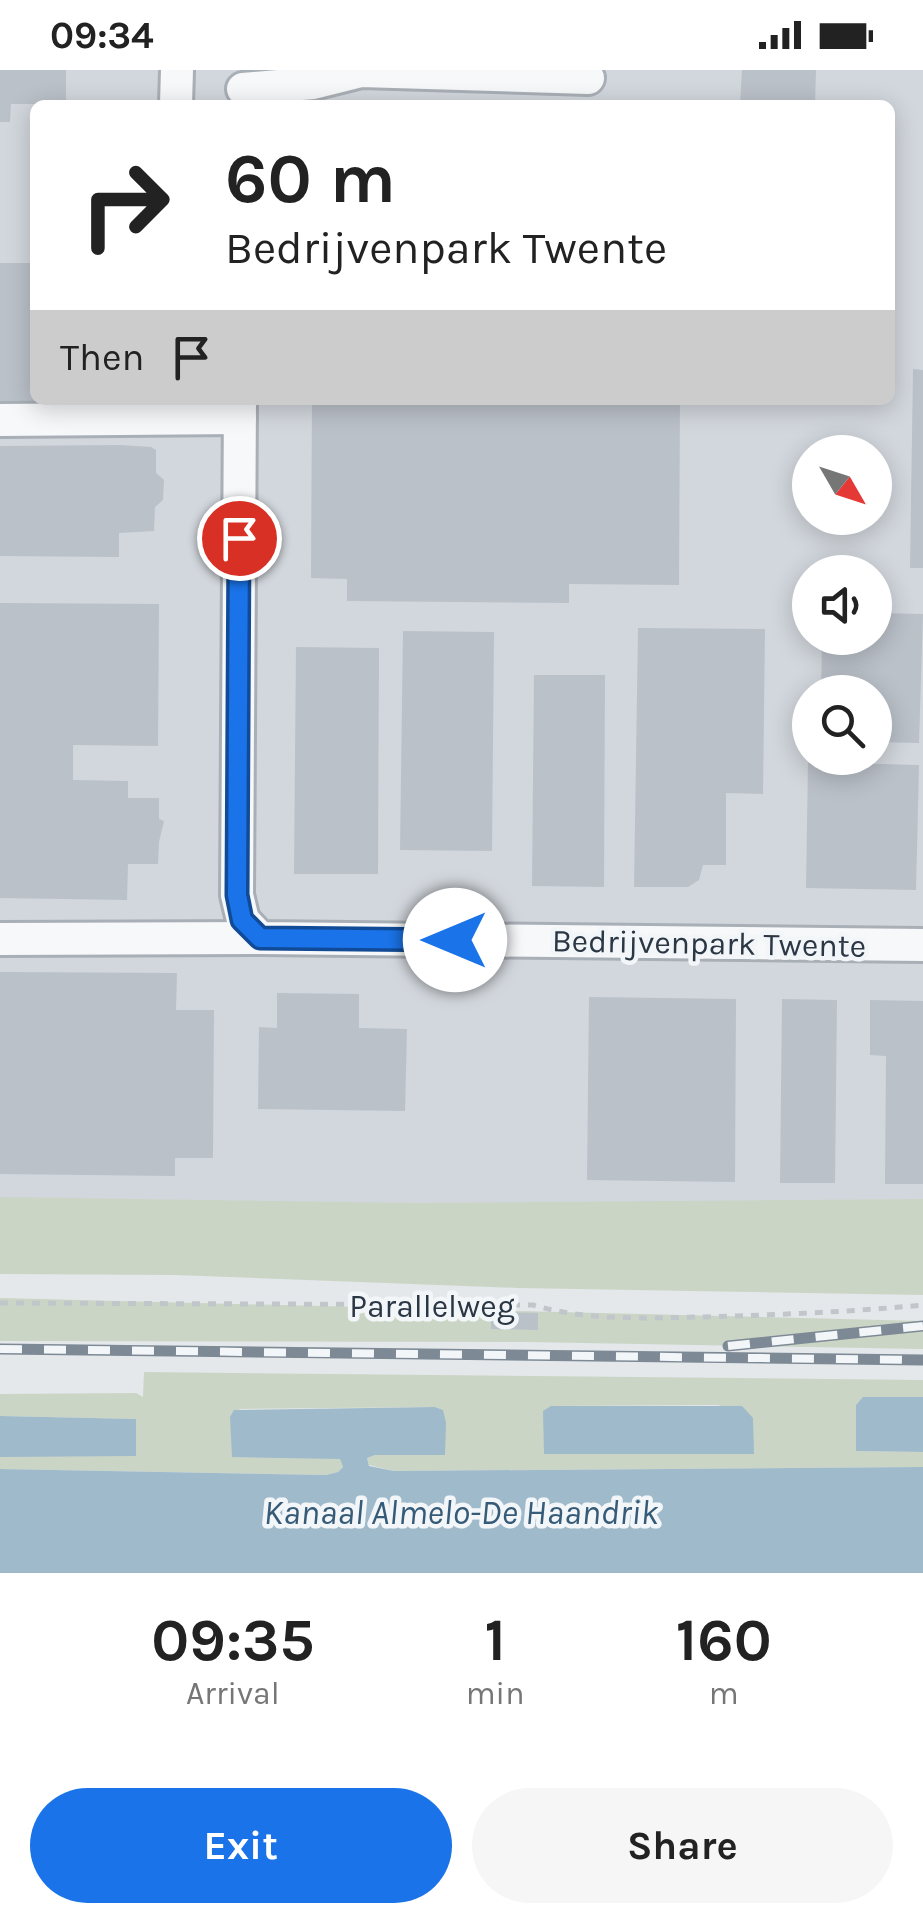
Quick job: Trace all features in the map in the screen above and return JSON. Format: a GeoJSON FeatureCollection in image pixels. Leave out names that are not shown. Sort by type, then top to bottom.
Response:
{"type":"FeatureCollection","features":[{"type":"Feature","properties":{"kind":"street"},"geometry":{"type":"LineString","coordinates":[[176,100],[177,70]]}},
{"type":"Feature","properties":{"kind":"street"},"geometry":{"type":"LineString","coordinates":[[243,88],[313,83],[361,72],[588,78]]}},
{"type":"Feature","properties":{"kind":"street"},"geometry":{"type":"LineString","coordinates":[[0,420],[240,409],[237,895],[242,920],[260,938]]}},
{"type":"Feature","properties":{"kind":"street","name":"Bedrijvenpark Twente"},"geometry":{"type":"LineString","coordinates":[[0,939],[923,945]]}},
{"type":"Feature","properties":{"kind":"path","name":"Parallelweg"},"geometry":{"type":"LineString","coordinates":[[0,1303],[533,1306],[567,1316],[788,1314],[923,1304]]}},
{"type":"Feature","properties":{"kind":"shaded area"},"geometry":{"type":"Polygon","coordinates":[[[0,70],[923,70],[923,1220],[0,1216],[0,70]]]}},
{"type":"Feature","properties":{"kind":"green space"},"geometry":{"type":"Polygon","coordinates":[[[0,1197],[416,1203],[923,1199],[923,1295],[0,1274],[0,1197]]]}},
{"type":"Feature","properties":{"kind":"green space"},"geometry":{"type":"Polygon","coordinates":[[[0,1298],[923,1321],[923,1349],[528,1342],[0,1341],[0,1298]]]}},
{"type":"Feature","properties":{"kind":"green space"},"geometry":{"type":"Polygon","coordinates":[[[144,1372],[923,1380],[923,1397],[864,1397],[856,1405],[856,1451],[923,1452],[923,1467],[394,1471],[369,1465],[367,1458],[375,1455],[445,1455],[443,1410],[435,1407],[238,1409],[340,1459],[343,1467],[326,1475],[0,1469],[0,1457],[11,1454],[136,1456],[136,1419],[0,1416],[0,1394],[136,1393],[143,1397],[144,1372]],[[719,1405],[551,1406],[544,1454],[753,1454],[719,1405]]]}},
{"type":"Feature","properties":{"kind":"water"},"geometry":{"type":"Polygon","coordinates":[[[863,1397],[923,1397],[923,1452],[856,1451],[856,1405],[863,1397]]]}},
{"type":"Feature","properties":{"kind":"water"},"geometry":{"type":"Polygon","coordinates":[[[551,1406],[742,1406],[753,1418],[754,1454],[544,1454],[543,1411],[551,1406]]]}},
{"type":"Feature","properties":{"kind":"water","name":"Kanaal Almelo-De Haandrik"},"geometry":{"type":"Polygon","coordinates":[[[234,1410],[443,1410],[446,1423],[445,1455],[375,1455],[367,1458],[369,1466],[394,1471],[923,1467],[923,1573],[0,1573],[0,1469],[326,1475],[343,1467],[340,1459],[232,1457],[230,1417],[234,1410]]]}},
{"type":"Feature","properties":{"kind":"water"},"geometry":{"type":"Polygon","coordinates":[[[0,1416],[136,1419],[136,1456],[0,1457],[0,1416]]]}},
{"type":"Feature","properties":{"kind":"building"},"geometry":{"type":"Polygon","coordinates":[[[0,70],[66,70],[66,100],[11,104],[10,122],[0,122],[0,70]]]}},
{"type":"Feature","properties":{"kind":"building"},"geometry":{"type":"Polygon","coordinates":[[[742,70],[816,70],[815,100],[740,100],[742,70]]]}},
{"type":"Feature","properties":{"kind":"building"},"geometry":{"type":"Polygon","coordinates":[[[0,263],[30,263],[30,405],[79,405],[79,411],[0,411],[0,263]]]}},
{"type":"Feature","properties":{"kind":"building"},"geometry":{"type":"Polygon","coordinates":[[[913,369],[923,370],[923,568],[910,568],[913,369]]]}},
{"type":"Feature","properties":{"kind":"building"},"geometry":{"type":"Polygon","coordinates":[[[312,405],[680,405],[679,585],[569,584],[569,603],[347,601],[347,579],[311,578],[312,405]]]}},
{"type":"Feature","properties":{"kind":"building"},"geometry":{"type":"Polygon","coordinates":[[[120,445],[156,450],[156,473],[164,480],[163,500],[155,507],[154,531],[119,533],[119,557],[0,556],[0,446],[120,445]]]}},
{"type":"Feature","properties":{"kind":"building"},"geometry":{"type":"Polygon","coordinates":[[[0,603],[159,604],[158,746],[73,745],[73,780],[128,781],[128,798],[159,798],[159,819],[164,821],[158,864],[128,864],[127,900],[0,898],[0,603]]]}},
{"type":"Feature","properties":{"kind":"building"},"geometry":{"type":"Polygon","coordinates":[[[892,613],[923,614],[919,743],[892,742],[892,675],[821,675],[822,655],[892,655],[892,613]]]}},
{"type":"Feature","properties":{"kind":"building"},"geometry":{"type":"Polygon","coordinates":[[[638,628],[765,629],[763,794],[726,793],[726,865],[703,865],[699,880],[688,887],[634,887],[638,628]]]}},
{"type":"Feature","properties":{"kind":"building"},"geometry":{"type":"Polygon","coordinates":[[[403,631],[494,632],[492,851],[400,850],[403,631]]]}},
{"type":"Feature","properties":{"kind":"building"},"geometry":{"type":"Polygon","coordinates":[[[296,647],[379,648],[378,874],[294,874],[296,647]]]}},
{"type":"Feature","properties":{"kind":"building"},"geometry":{"type":"Polygon","coordinates":[[[534,675],[605,675],[604,887],[532,886],[534,675]]]}},
{"type":"Feature","properties":{"kind":"building"},"geometry":{"type":"Polygon","coordinates":[[[892,764],[919,765],[916,890],[806,888],[808,775],[892,775],[892,764]]]}},
{"type":"Feature","properties":{"kind":"building"},"geometry":{"type":"Polygon","coordinates":[[[0,972],[177,973],[176,1010],[214,1010],[213,1158],[175,1158],[175,1176],[0,1174],[0,972]]]}},
{"type":"Feature","properties":{"kind":"building"},"geometry":{"type":"Polygon","coordinates":[[[277,993],[359,994],[359,1028],[407,1029],[405,1111],[258,1109],[259,1027],[277,1028],[277,993]]]}},
{"type":"Feature","properties":{"kind":"building"},"geometry":{"type":"Polygon","coordinates":[[[589,997],[736,999],[735,1182],[587,1180],[589,997]]]}},
{"type":"Feature","properties":{"kind":"building"},"geometry":{"type":"Polygon","coordinates":[[[782,999],[837,1000],[835,1183],[780,1183],[782,999]]]}},
{"type":"Feature","properties":{"kind":"building"},"geometry":{"type":"Polygon","coordinates":[[[870,1000],[923,1001],[923,1184],[885,1184],[886,1056],[870,1055],[870,1000]]]}},
{"type":"Feature","properties":{"kind":"building"},"geometry":{"type":"Polygon","coordinates":[[[491,1312],[538,1313],[538,1330],[491,1329],[491,1312]]]}},
{"type":"Feature","properties":{"kind":"railway"},"geometry":{"type":"LineString","coordinates":[[728,1346],[923,1326]]}},
{"type":"Feature","properties":{"kind":"railway"},"geometry":{"type":"LineString","coordinates":[[0,1349],[923,1360]]}},
{"type":"Feature","properties":{"kind":"route"},"geometry":{"type":"LineString","coordinates":[[239,538],[237,895],[242,920],[260,938],[455,940]]}}]}
